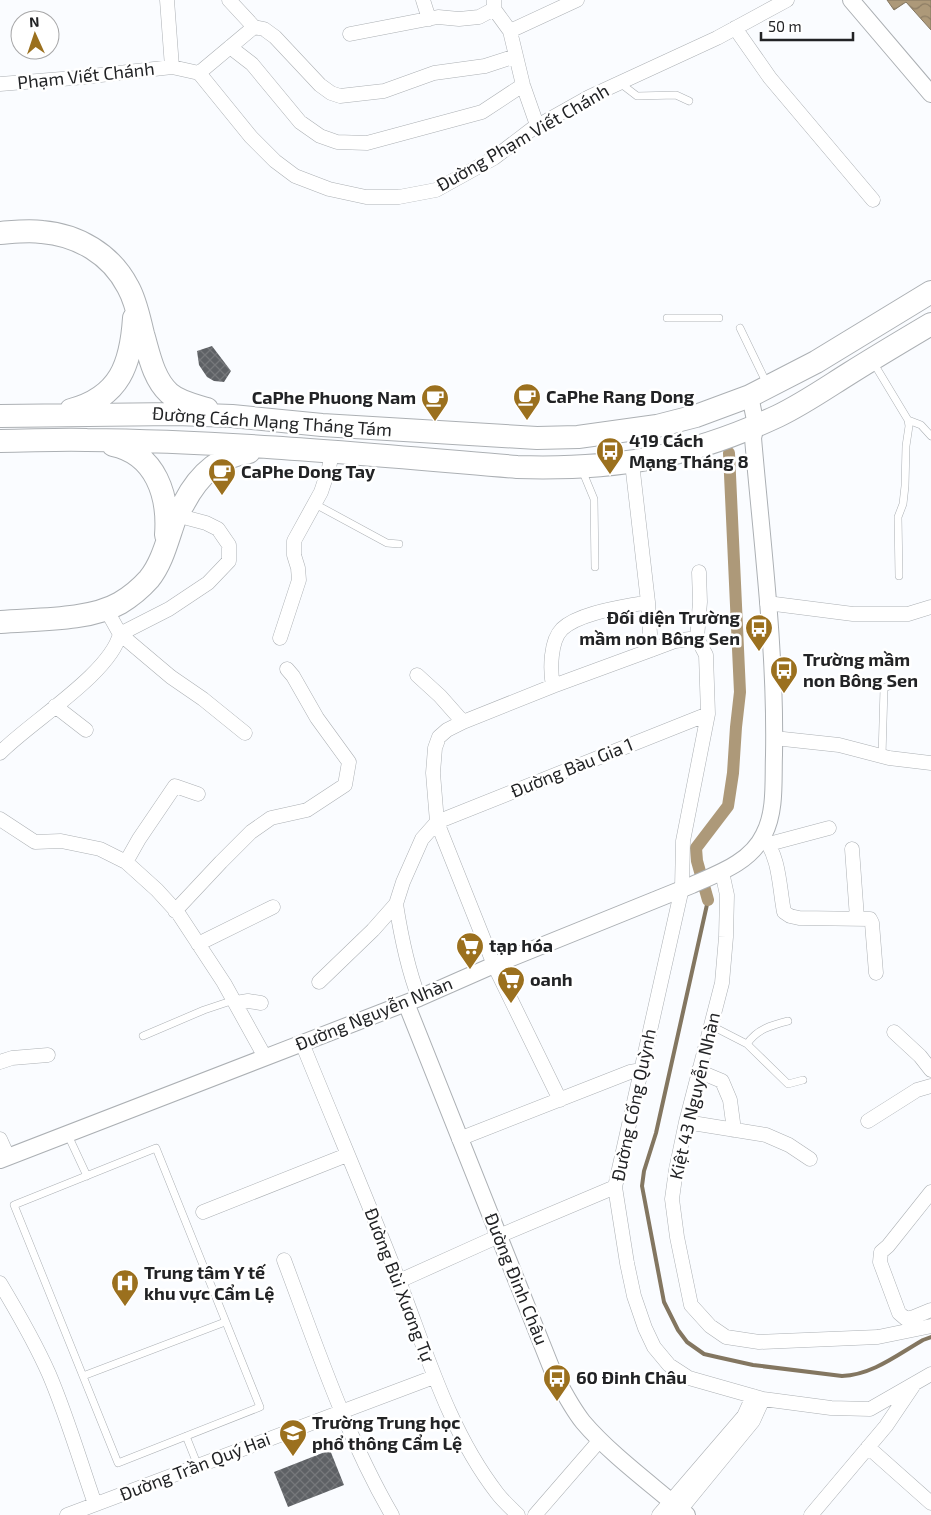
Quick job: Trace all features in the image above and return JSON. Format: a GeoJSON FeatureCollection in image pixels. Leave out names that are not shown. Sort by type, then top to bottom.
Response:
{"type":"FeatureCollection","features":[{"type":"Feature","properties":{"kind":"highway"},"geometry":{"type":"LineString","coordinates":[[0,233],[41,232],[77,240],[107,258],[128,286],[136,304],[155,372],[169,393],[182,402],[232,416]]}},
{"type":"Feature","properties":{"kind":"highway","name":"Đường Cách Mạng Tháng Tám"},"geometry":{"type":"LineString","coordinates":[[0,416],[137,414],[232,416],[322,425],[537,438],[578,437],[657,426],[696,416],[759,391],[816,362],[931,292]]}},
{"type":"Feature","properties":{"kind":"highway"},"geometry":{"type":"LineString","coordinates":[[52,415],[84,406],[99,399],[113,386],[123,372],[130,353],[136,304]]}},
{"type":"Feature","properties":{"kind":"highway","name":"Đường Cách Mạng Tháng Tám"},"geometry":{"type":"LineString","coordinates":[[0,441],[86,440],[280,448],[516,467],[581,467],[632,463],[694,449],[756,425],[806,400],[931,324]]}},
{"type":"Feature","properties":{"kind":"highway"},"geometry":{"type":"LineString","coordinates":[[86,440],[121,447],[137,455],[152,470],[160,486],[166,506],[165,546]]}},
{"type":"Feature","properties":{"kind":"highway"},"geometry":{"type":"LineString","coordinates":[[0,622],[81,616],[119,604],[150,578],[174,525],[176,515],[196,483],[213,465],[242,453],[280,448]]}},
{"type":"Feature","properties":{"kind":"street"},"geometry":{"type":"LineString","coordinates":[[167,0],[172,67],[199,73],[254,27]]}},
{"type":"Feature","properties":{"kind":"street"},"geometry":{"type":"LineString","coordinates":[[229,0],[254,27],[264,29],[275,38],[320,85],[331,93],[340,96],[384,92],[434,73],[485,66],[516,56]]}},
{"type":"Feature","properties":{"kind":"street"},"geometry":{"type":"LineString","coordinates":[[423,0],[429,19]]}},
{"type":"Feature","properties":{"kind":"street"},"geometry":{"type":"LineString","coordinates":[[510,31],[577,0]]}},
{"type":"Feature","properties":{"kind":"street","name":"Đường Phạm Viết Chánh"},"geometry":{"type":"LineString","coordinates":[[199,73],[251,137],[275,161],[296,176],[329,189],[366,197],[399,197],[436,190],[494,158],[537,126],[589,97],[717,38],[787,0]]}},
{"type":"Feature","properties":{"kind":"street"},"geometry":{"type":"LineString","coordinates":[[350,34],[429,19],[479,17],[494,4],[510,31],[522,85],[537,126]]}},
{"type":"Feature","properties":{"kind":"street"},"geometry":{"type":"LineString","coordinates":[[855,5],[931,94]]}},
{"type":"Feature","properties":{"kind":"street"},"geometry":{"type":"LineString","coordinates":[[735,28],[777,85],[872,200]]}},
{"type":"Feature","properties":{"kind":"street"},"geometry":{"type":"LineString","coordinates":[[230,47],[252,64],[300,122],[320,136],[337,142],[367,143],[482,112],[522,85]]}},
{"type":"Feature","properties":{"kind":"street","name":"Phạm Viết Chánh"},"geometry":{"type":"LineString","coordinates":[[0,84],[172,67]]}},
{"type":"Feature","properties":{"kind":"street","name":"Đường Nguyễn Nhàn"},"geometry":{"type":"LineString","coordinates":[[4,1158],[412,1000],[719,873],[746,858],[766,840],[772,799],[775,715],[753,438],[759,391]]}},
{"type":"Feature","properties":{"kind":"street"},"geometry":{"type":"LineString","coordinates":[[280,638],[299,580],[294,555],[294,542],[326,482],[332,452]]}},
{"type":"Feature","properties":{"kind":"street"},"geometry":{"type":"LineString","coordinates":[[632,463],[648,602],[651,650]]}},
{"type":"Feature","properties":{"kind":"street"},"geometry":{"type":"LineString","coordinates":[[0,753],[78,688],[100,666],[118,643],[120,634],[169,608],[208,583],[229,561],[230,545],[218,530],[206,523],[176,515]]}},
{"type":"Feature","properties":{"kind":"street"},"geometry":{"type":"LineString","coordinates":[[560,1100],[494,965],[437,822],[433,773],[435,748],[439,737],[447,730],[463,722],[553,686],[675,641],[697,638],[700,602],[699,572]]}},
{"type":"Feature","properties":{"kind":"street"},"geometry":{"type":"LineString","coordinates":[[553,686],[550,672],[552,654],[562,629],[572,622],[598,613],[648,602]]}},
{"type":"Feature","properties":{"kind":"street"},"geometry":{"type":"LineString","coordinates":[[767,603],[854,614],[908,614],[931,607]]}},
{"type":"Feature","properties":{"kind":"street"},"geometry":{"type":"LineString","coordinates":[[106,609],[120,634],[171,677],[203,699],[245,733]]}},
{"type":"Feature","properties":{"kind":"street","name":"Đường Cống Quỳnh"},"geometry":{"type":"LineString","coordinates":[[697,638],[706,655],[708,714],[683,841],[687,886],[615,1187],[634,1296],[654,1347],[669,1365],[689,1378],[758,1398],[831,1408],[870,1409],[931,1374]]}},
{"type":"Feature","properties":{"kind":"street"},"geometry":{"type":"LineString","coordinates":[[177,912],[221,862],[251,832],[271,818],[308,810],[345,785],[349,762],[317,718],[287,669]]}},
{"type":"Feature","properties":{"kind":"street"},"geometry":{"type":"LineString","coordinates":[[417,675],[440,696],[463,722]]}},
{"type":"Feature","properties":{"kind":"street"},"geometry":{"type":"LineString","coordinates":[[55,706],[86,730]]}},
{"type":"Feature","properties":{"kind":"street","name":"Đường Bàu Gia 1"},"geometry":{"type":"LineString","coordinates":[[437,822],[708,714]]}},
{"type":"Feature","properties":{"kind":"street"},"geometry":{"type":"LineString","coordinates":[[774,738],[839,745],[882,756],[931,763]]}},
{"type":"Feature","properties":{"kind":"street"},"geometry":{"type":"LineString","coordinates":[[126,862],[139,839],[175,786],[198,794]]}},
{"type":"Feature","properties":{"kind":"street"},"geometry":{"type":"LineString","coordinates":[[0,819],[35,842],[61,841],[100,849],[126,862],[157,890],[177,912],[235,1002],[265,1057]]}},
{"type":"Feature","properties":{"kind":"street"},"geometry":{"type":"LineString","coordinates":[[412,1000],[410,974],[403,947],[396,904],[402,882],[422,839],[437,822]]}},
{"type":"Feature","properties":{"kind":"street"},"geometry":{"type":"LineString","coordinates":[[829,828],[766,840],[775,858],[784,912],[799,918],[863,919],[872,924],[876,973]]}},
{"type":"Feature","properties":{"kind":"street"},"geometry":{"type":"LineString","coordinates":[[852,849],[863,919]]}},
{"type":"Feature","properties":{"kind":"street","name":"Kiệt 43 Nguyễn Nhàn"},"geometry":{"type":"LineString","coordinates":[[719,873],[726,895],[726,937],[722,983],[686,1122],[672,1199],[680,1254],[692,1305],[710,1326],[726,1337],[759,1342],[878,1337],[931,1326]]}},
{"type":"Feature","properties":{"kind":"street"},"geometry":{"type":"LineString","coordinates":[[319,982],[373,930],[396,904]]}},
{"type":"Feature","properties":{"kind":"street"},"geometry":{"type":"LineString","coordinates":[[198,944],[273,907]]}},
{"type":"Feature","properties":{"kind":"street","name":"Đường Đinh Châu"},"geometry":{"type":"LineString","coordinates":[[412,1000],[460,1139],[553,1372],[571,1405],[600,1440],[679,1510]]}},
{"type":"Feature","properties":{"kind":"street"},"geometry":{"type":"LineString","coordinates":[[235,1002],[261,1003]]}},
{"type":"Feature","properties":{"kind":"street"},"geometry":{"type":"LineString","coordinates":[[894,1032],[920,1056],[931,1070]]}},
{"type":"Feature","properties":{"kind":"street","name":"Đường Bùi Xương Tự"},"geometry":{"type":"LineString","coordinates":[[302,1043],[399,1281],[434,1377],[457,1429],[498,1494],[518,1515]]}},
{"type":"Feature","properties":{"kind":"street"},"geometry":{"type":"LineString","coordinates":[[0,1062],[12,1058],[48,1056]]}},
{"type":"Feature","properties":{"kind":"street"},"geometry":{"type":"LineString","coordinates":[[460,1139],[630,1072],[642,1070]]}},
{"type":"Feature","properties":{"kind":"street"},"geometry":{"type":"LineString","coordinates":[[698,1071],[722,1081],[730,1100],[734,1130]]}},
{"type":"Feature","properties":{"kind":"street"},"geometry":{"type":"LineString","coordinates":[[868,1121],[917,1090],[931,1086]]}},
{"type":"Feature","properties":{"kind":"street"},"geometry":{"type":"LineString","coordinates":[[686,1122],[766,1135],[789,1145],[810,1159]]}},
{"type":"Feature","properties":{"kind":"street"},"geometry":{"type":"LineString","coordinates":[[0,1139],[4,1158]]}},
{"type":"Feature","properties":{"kind":"street"},"geometry":{"type":"LineString","coordinates":[[203,1212],[347,1155]]}},
{"type":"Feature","properties":{"kind":"street"},"geometry":{"type":"LineString","coordinates":[[399,1281],[615,1187]]}},
{"type":"Feature","properties":{"kind":"street"},"geometry":{"type":"LineString","coordinates":[[931,1192],[888,1246],[881,1252],[880,1262],[899,1313],[906,1319],[931,1310]]}},
{"type":"Feature","properties":{"kind":"street"},"geometry":{"type":"LineString","coordinates":[[284,1260],[342,1412],[376,1488],[392,1515]]}},
{"type":"Feature","properties":{"kind":"street"},"geometry":{"type":"LineString","coordinates":[[0,1283],[25,1323],[49,1375],[68,1423],[95,1504]]}},
{"type":"Feature","properties":{"kind":"street","name":"Đường Trần Quý Hai"},"geometry":{"type":"LineString","coordinates":[[67,1515],[434,1377]]}},
{"type":"Feature","properties":{"kind":"street"},"geometry":{"type":"LineString","coordinates":[[811,1515],[886,1426],[914,1385]]}},
{"type":"Feature","properties":{"kind":"street"},"geometry":{"type":"LineString","coordinates":[[659,1515],[679,1510],[758,1398]]}},
{"type":"Feature","properties":{"kind":"street"},"geometry":{"type":"LineString","coordinates":[[535,1515],[600,1440]]}},
{"type":"Feature","properties":{"kind":"street"},"geometry":{"type":"LineString","coordinates":[[868,1447],[931,1503]]}},
{"type":"Feature","properties":{"kind":"lane"},"geometry":{"type":"LineString","coordinates":[[620,83],[637,96],[676,95],[690,101]]}},
{"type":"Feature","properties":{"kind":"lane"},"geometry":{"type":"LineString","coordinates":[[666,318],[719,318]]}},
{"type":"Feature","properties":{"kind":"lane"},"geometry":{"type":"LineString","coordinates":[[740,328],[759,391]]}},
{"type":"Feature","properties":{"kind":"lane"},"geometry":{"type":"LineString","coordinates":[[871,360],[908,420],[909,426],[902,504],[898,517],[899,576]]}},
{"type":"Feature","properties":{"kind":"lane"},"geometry":{"type":"LineString","coordinates":[[908,420],[921,425],[931,436]]}},
{"type":"Feature","properties":{"kind":"lane"},"geometry":{"type":"LineString","coordinates":[[581,467],[594,500],[595,566]]}},
{"type":"Feature","properties":{"kind":"lane"},"geometry":{"type":"LineString","coordinates":[[315,504],[387,543],[399,544]]}},
{"type":"Feature","properties":{"kind":"lane"},"geometry":{"type":"LineString","coordinates":[[882,756],[884,688],[891,685]]}},
{"type":"Feature","properties":{"kind":"lane"},"geometry":{"type":"LineString","coordinates":[[143,1036],[204,1010],[235,1002]]}},
{"type":"Feature","properties":{"kind":"lane"},"geometry":{"type":"LineString","coordinates":[[747,1044],[752,1036],[770,1025],[788,1021]]}},
{"type":"Feature","properties":{"kind":"lane"},"geometry":{"type":"LineString","coordinates":[[712,1026],[747,1044],[788,1084],[803,1080]]}},
{"type":"Feature","properties":{"kind":"lane"},"geometry":{"type":"LineString","coordinates":[[67,1133],[88,1176]]}},
{"type":"Feature","properties":{"kind":"lane"},"geometry":{"type":"LineString","coordinates":[[156,1148],[226,1322],[260,1407],[118,1463],[14,1205],[156,1148]]}},
{"type":"Feature","properties":{"kind":"lane"},"geometry":{"type":"LineString","coordinates":[[83,1376],[226,1322]]}},
{"type":"Feature","properties":{"kind":"lane"},"geometry":{"type":"LineString","coordinates":[[186,1436],[198,1466]]}},
{"type":"Feature","properties":{"kind":"water"},"geometry":{"type":"Polygon","coordinates":[[[887,0],[931,0],[931,30],[906,2],[894,10],[887,0]]]}},
{"type":"Feature","properties":{"kind":"building"},"geometry":{"type":"Polygon","coordinates":[[[212,346],[231,371],[224,382],[214,381],[207,377],[199,365],[197,351],[212,346]]]}},
{"type":"Feature","properties":{"kind":"building"},"geometry":{"type":"Polygon","coordinates":[[[330,1450],[344,1485],[288,1507],[274,1472],[330,1450]]]}},
{"type":"Feature","properties":{"kind":"waterway"},"geometry":{"type":"LineString","coordinates":[[708,900],[697,861],[696,848],[728,806],[733,773],[740,692],[729,453]]}},
{"type":"Feature","properties":{"kind":"waterway"},"geometry":{"type":"LineString","coordinates":[[708,900],[656,1133],[644,1171],[642,1186],[664,1302],[678,1330],[687,1342],[704,1354],[753,1365],[842,1376],[853,1375],[874,1368],[931,1337]]}},
{"type":"Feature","properties":{"kind":"place","name":"CaPhe Rang Dong"},"geometry":{"type":"Point","coordinates":[527,421]}},
{"type":"Feature","properties":{"kind":"place","name":"CaPhe Phuong Nam"},"geometry":{"type":"Point","coordinates":[435,422]}},
{"type":"Feature","properties":{"kind":"place","name":"419 Cách Mạng Tháng 8"},"geometry":{"type":"Point","coordinates":[610,475]}},
{"type":"Feature","properties":{"kind":"place","name":"CaPhe Dong Tay"},"geometry":{"type":"Point","coordinates":[222,496]}},
{"type":"Feature","properties":{"kind":"place","name":"Đối diện Trường mầm non Bông Sen"},"geometry":{"type":"Point","coordinates":[759,652]}},
{"type":"Feature","properties":{"kind":"place","name":"Trường mầm non Bông Sen"},"geometry":{"type":"Point","coordinates":[784,694]}},
{"type":"Feature","properties":{"kind":"place","name":"tạp hóa"},"geometry":{"type":"Point","coordinates":[470,970]}},
{"type":"Feature","properties":{"kind":"place","name":"oanh"},"geometry":{"type":"Point","coordinates":[511,1004]}},
{"type":"Feature","properties":{"kind":"place","name":"Trung tâm Y tế khu vực Cẩm Lệ"},"geometry":{"type":"Point","coordinates":[125,1307]}},
{"type":"Feature","properties":{"kind":"place","name":"60 Đinh Châu"},"geometry":{"type":"Point","coordinates":[557,1402]}},
{"type":"Feature","properties":{"kind":"place","name":"Trường Trung học phổ thông Cẩm Lệ"},"geometry":{"type":"Point","coordinates":[293,1457]}}]}
